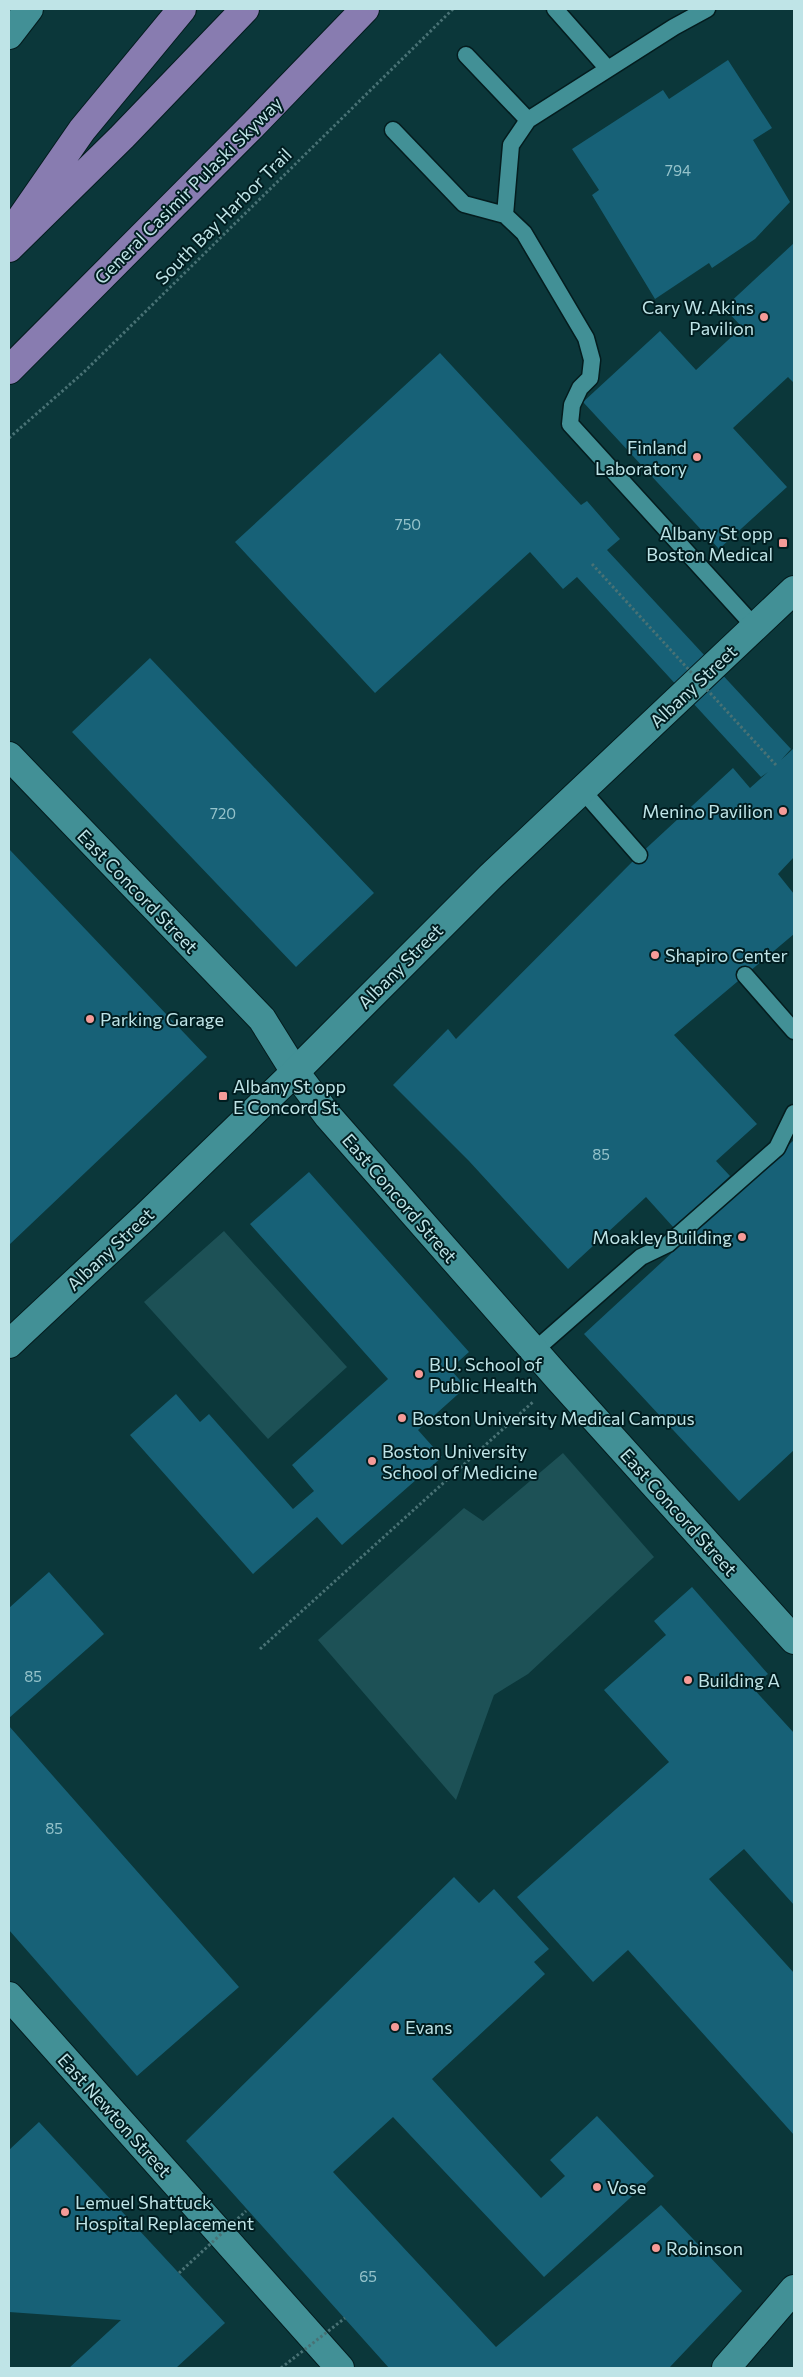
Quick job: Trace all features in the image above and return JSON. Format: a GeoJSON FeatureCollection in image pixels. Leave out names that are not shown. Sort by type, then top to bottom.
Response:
{"type":"FeatureCollection","features":[{"type":"Feature","properties":{"kind":"main road"},"geometry":{"type":"LineString","coordinates":[[9,35],[29,9]]}},
{"type":"Feature","properties":{"kind":"main road"},"geometry":{"type":"LineString","coordinates":[[9,236],[82,130],[182,9]]}},
{"type":"Feature","properties":{"kind":"main road"},"geometry":{"type":"LineString","coordinates":[[9,248],[122,137],[245,9]]}},
{"type":"Feature","properties":{"kind":"main road","name":"General Casimir Pulaski Skyway"},"geometry":{"type":"LineString","coordinates":[[9,370],[252,126],[365,9]]}},
{"type":"Feature","properties":{"kind":"main road","name":"Albany Street"},"geometry":{"type":"LineString","coordinates":[[9,1344],[146,1216],[295,1072],[490,877],[794,590]]}},
{"type":"Feature","properties":{"kind":"main road","name":"East Concord Street"},"geometry":{"type":"LineString","coordinates":[[9,756],[262,1019],[295,1072],[333,1122],[559,1379],[794,1640]]}},
{"type":"Feature","properties":{"kind":"main road","name":"East Newton Street"},"geometry":{"type":"LineString","coordinates":[[9,1996],[340,2368]]}},
{"type":"Feature","properties":{"kind":"main road"},"geometry":{"type":"LineString","coordinates":[[726,2368],[794,2289]]}},
{"type":"Feature","properties":{"kind":"lane"},"geometry":{"type":"LineString","coordinates":[[555,9],[608,69]]}},
{"type":"Feature","properties":{"kind":"lane"},"geometry":{"type":"LineString","coordinates":[[505,215],[510,145],[528,120],[608,69],[689,13],[707,9]]}},
{"type":"Feature","properties":{"kind":"lane"},"geometry":{"type":"LineString","coordinates":[[466,56],[528,120]]}},
{"type":"Feature","properties":{"kind":"lane"},"geometry":{"type":"LineString","coordinates":[[393,130],[464,204],[505,215],[524,233],[586,338],[592,360],[590,378],[580,388],[572,405],[570,424],[755,627]]}},
{"type":"Feature","properties":{"kind":"lane"},"geometry":{"type":"LineString","coordinates":[[582,790],[639,855]]}},
{"type":"Feature","properties":{"kind":"lane"},"geometry":{"type":"LineString","coordinates":[[745,975],[794,1031]]}},
{"type":"Feature","properties":{"kind":"lane"},"geometry":{"type":"LineString","coordinates":[[535,1350],[641,1256],[668,1244],[777,1148],[794,1113]]}},
{"type":"Feature","properties":{"kind":"path","name":"South Bay Harbor Trail"},"geometry":{"type":"LineString","coordinates":[[9,438],[84,372],[453,9]]}},
{"type":"Feature","properties":{"kind":"path"},"geometry":{"type":"LineString","coordinates":[[592,564],[776,765]]}},
{"type":"Feature","properties":{"kind":"path"},"geometry":{"type":"LineString","coordinates":[[260,1649],[559,1379]]}},
{"type":"Feature","properties":{"kind":"path"},"geometry":{"type":"LineString","coordinates":[[179,2273],[246,2211]]}},
{"type":"Feature","properties":{"kind":"path"},"geometry":{"type":"LineString","coordinates":[[281,2368],[345,2318]]}},
{"type":"Feature","properties":{"kind":"shaded area"},"geometry":{"type":"Polygon","coordinates":[[[224,1231],[347,1367],[268,1439],[144,1302],[224,1231]]]}},
{"type":"Feature","properties":{"kind":"shaded area"},"geometry":{"type":"Polygon","coordinates":[[[563,1453],[654,1557],[528,1674],[494,1695],[456,1800],[318,1640],[464,1508],[483,1521],[563,1453]]]}},
{"type":"Feature","properties":{"kind":"building"},"geometry":{"type":"Polygon","coordinates":[[[728,60],[772,128],[753,140],[790,202],[755,239],[712,268],[709,263],[655,299],[592,195],[599,190],[572,149],[663,90],[669,99],[728,60]]]}},
{"type":"Feature","properties":{"kind":"building","name":"Finland Laboratory"},"geometry":{"type":"Polygon","coordinates":[[[794,243],[794,383],[788,377],[733,428],[787,487],[719,549],[583,402],[660,331],[696,370],[742,327],[724,308],[794,243]]]}},
{"type":"Feature","properties":{"kind":"building"},"geometry":{"type":"Polygon","coordinates":[[[440,353],[581,505],[587,501],[620,539],[607,550],[791,749],[781,760],[794,748],[794,857],[778,874],[794,894],[794,934],[674,1035],[757,1124],[716,1161],[730,1176],[674,1228],[646,1197],[568,1269],[469,1161],[393,1085],[448,1029],[456,1039],[639,855],[733,768],[750,788],[768,772],[761,777],[577,577],[563,589],[530,552],[375,693],[235,542],[440,353]]]}},
{"type":"Feature","properties":{"kind":"building"},"geometry":{"type":"Polygon","coordinates":[[[150,658],[374,893],[296,967],[72,732],[150,658]]]}},
{"type":"Feature","properties":{"kind":"building","name":"Parking Garage"},"geometry":{"type":"Polygon","coordinates":[[[9,849],[207,1057],[9,1245],[9,849]]]}},
{"type":"Feature","properties":{"kind":"building","name":"Moakley Building"},"geometry":{"type":"Polygon","coordinates":[[[794,1140],[794,1450],[739,1501],[584,1334],[794,1140]]]}},
{"type":"Feature","properties":{"kind":"building","name":"B.U. School of Public Health"},"geometry":{"type":"Polygon","coordinates":[[[309,1172],[469,1352],[450,1369],[466,1387],[418,1430],[442,1457],[342,1545],[317,1517],[253,1574],[130,1435],[176,1394],[200,1422],[209,1414],[293,1509],[314,1491],[292,1465],[388,1379],[250,1224],[309,1172]]]}},
{"type":"Feature","properties":{"kind":"building"},"geometry":{"type":"Polygon","coordinates":[[[49,1572],[104,1634],[9,1718],[9,1608],[49,1572]]]}},
{"type":"Feature","properties":{"kind":"building"},"geometry":{"type":"Polygon","coordinates":[[[692,1587],[768,1674],[752,1687],[794,1733],[794,1905],[744,1849],[709,1879],[794,1973],[794,2135],[628,1950],[593,1982],[517,1897],[669,1762],[604,1690],[666,1635],[654,1621],[692,1587]]]}},
{"type":"Feature","properties":{"kind":"building"},"geometry":{"type":"Polygon","coordinates":[[[9,1726],[239,1987],[137,2076],[9,1930],[9,1726]]]}},
{"type":"Feature","properties":{"kind":"building"},"geometry":{"type":"Polygon","coordinates":[[[454,1877],[479,1903],[494,1889],[549,1949],[534,1962],[545,1974],[432,2079],[541,2198],[565,2176],[550,2160],[597,2116],[654,2176],[544,2277],[393,2117],[333,2172],[496,2347],[661,2205],[742,2291],[669,2368],[389,2368],[186,2141],[454,1877]]]}},
{"type":"Feature","properties":{"kind":"building","name":"Lemuel Shattuck Hospital Replacement"},"geometry":{"type":"Polygon","coordinates":[[[39,2122],[225,2323],[176,2368],[69,2368],[121,2320],[9,2312],[9,2150],[39,2122]]]}},
{"type":"Feature","properties":{"kind":"place","name":"Cary W. Akins Pavilion"},"geometry":{"type":"Point","coordinates":[764,317]}},
{"type":"Feature","properties":{"kind":"place","name":"Finland Laboratory"},"geometry":{"type":"Point","coordinates":[697,457]}},
{"type":"Feature","properties":{"kind":"place","name":"Albany St opp Boston Medical"},"geometry":{"type":"Point","coordinates":[783,543]}},
{"type":"Feature","properties":{"kind":"place","name":"Menino Pavilion"},"geometry":{"type":"Point","coordinates":[783,811]}},
{"type":"Feature","properties":{"kind":"place","name":"Shapiro Center"},"geometry":{"type":"Point","coordinates":[655,955]}},
{"type":"Feature","properties":{"kind":"place","name":"Parking Garage"},"geometry":{"type":"Point","coordinates":[90,1019]}},
{"type":"Feature","properties":{"kind":"place","name":"Albany St opp E Concord St"},"geometry":{"type":"Point","coordinates":[223,1096]}},
{"type":"Feature","properties":{"kind":"place","name":"Moakley Building"},"geometry":{"type":"Point","coordinates":[742,1237]}},
{"type":"Feature","properties":{"kind":"place","name":"B.U. School of Public Health"},"geometry":{"type":"Point","coordinates":[419,1374]}},
{"type":"Feature","properties":{"kind":"place","name":"Boston University Medical Campus"},"geometry":{"type":"Point","coordinates":[402,1418]}},
{"type":"Feature","properties":{"kind":"place","name":"Boston University School of Medicine"},"geometry":{"type":"Point","coordinates":[372,1461]}},
{"type":"Feature","properties":{"kind":"place","name":"Building A"},"geometry":{"type":"Point","coordinates":[688,1680]}},
{"type":"Feature","properties":{"kind":"place","name":"Evans"},"geometry":{"type":"Point","coordinates":[395,2027]}},
{"type":"Feature","properties":{"kind":"place","name":"Vose"},"geometry":{"type":"Point","coordinates":[597,2187]}},
{"type":"Feature","properties":{"kind":"place","name":"Lemuel Shattuck Hospital Replacement"},"geometry":{"type":"Point","coordinates":[65,2212]}},
{"type":"Feature","properties":{"kind":"place","name":"Robinson"},"geometry":{"type":"Point","coordinates":[656,2248]}}]}
